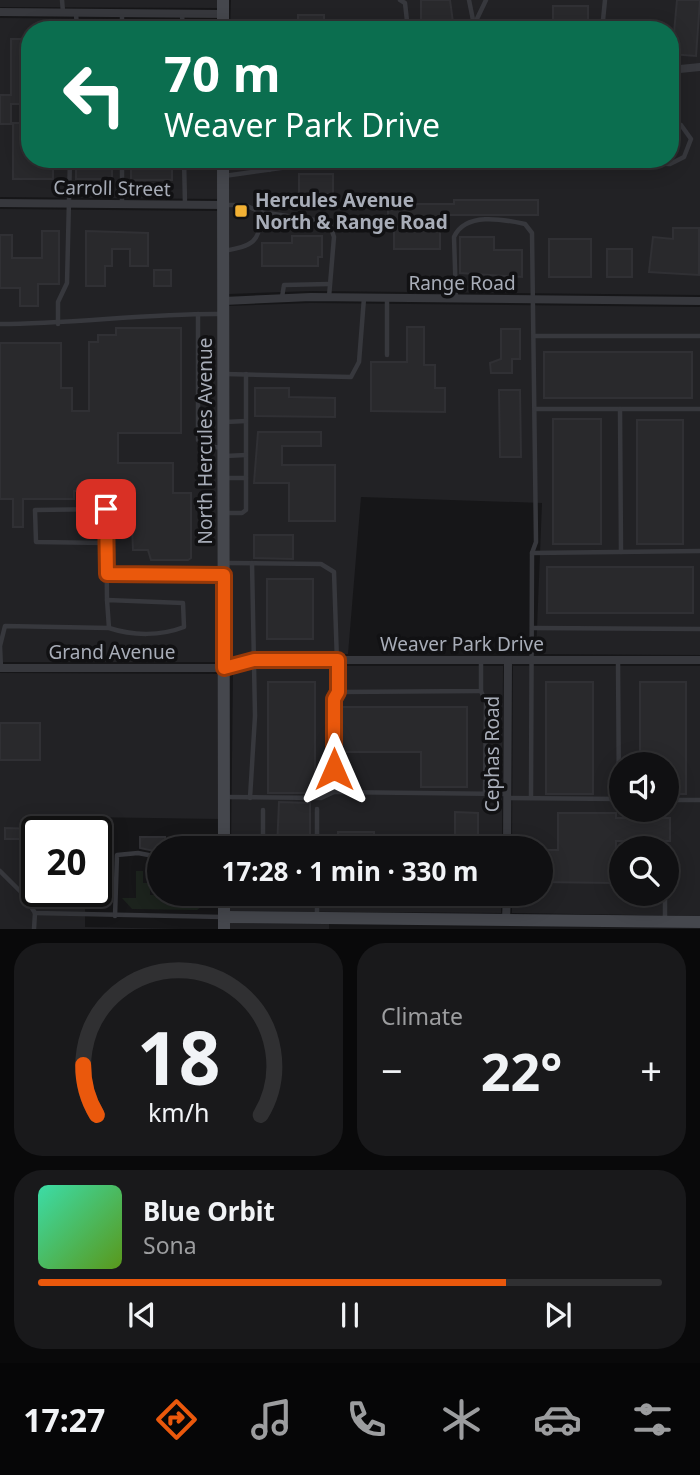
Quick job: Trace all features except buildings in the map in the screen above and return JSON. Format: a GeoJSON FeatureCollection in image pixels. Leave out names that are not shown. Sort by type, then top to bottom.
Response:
{"type":"FeatureCollection","features":[{"type":"Feature","properties":{"kind":"street"},"geometry":{"type":"LineString","coordinates":[[223,0],[223,21]]}},
{"type":"Feature","properties":{"kind":"street"},"geometry":{"type":"LineString","coordinates":[[0,12],[223,14]]}},
{"type":"Feature","properties":{"kind":"street"},"geometry":{"type":"LineString","coordinates":[[679,69],[700,67]]}},
{"type":"Feature","properties":{"kind":"street","name":"North Hercules Avenue"},"geometry":{"type":"LineString","coordinates":[[222,836],[223,168]]}},
{"type":"Feature","properties":{"kind":"street","name":"Carroll Street"},"geometry":{"type":"LineString","coordinates":[[0,203],[223,205]]}},
{"type":"Feature","properties":{"kind":"street","name":"Range Road"},"geometry":{"type":"LineString","coordinates":[[224,307],[282,298],[700,301]]}},
{"type":"Feature","properties":{"kind":"street","name":"Weaver Park Drive"},"geometry":{"type":"LineString","coordinates":[[224,668],[254,660],[700,660]]}},
{"type":"Feature","properties":{"kind":"street","name":"Cephas Road"},"geometry":{"type":"LineString","coordinates":[[507,836],[508,660]]}},
{"type":"Feature","properties":{"kind":"street","name":"Grand Avenue"},"geometry":{"type":"LineString","coordinates":[[0,667],[224,668]]}},
{"type":"Feature","properties":{"kind":"street"},"geometry":{"type":"LineString","coordinates":[[506,919],[507,906]]}},
{"type":"Feature","properties":{"kind":"street"},"geometry":{"type":"LineString","coordinates":[[224,923],[302,923],[317,918],[373,924],[468,924],[506,919],[656,924],[700,922]]}},
{"type":"Feature","properties":{"kind":"lane"},"geometry":{"type":"LineString","coordinates":[[62,0],[63,13]]}},
{"type":"Feature","properties":{"kind":"lane"},"geometry":{"type":"LineString","coordinates":[[400,0],[405,2],[407,21]]}},
{"type":"Feature","properties":{"kind":"lane"},"geometry":{"type":"LineString","coordinates":[[469,0],[474,21]]}},
{"type":"Feature","properties":{"kind":"lane"},"geometry":{"type":"LineString","coordinates":[[477,21],[486,0]]}},
{"type":"Feature","properties":{"kind":"lane"},"geometry":{"type":"LineString","coordinates":[[603,21],[605,0]]}},
{"type":"Feature","properties":{"kind":"lane"},"geometry":{"type":"LineString","coordinates":[[76,13],[76,21]]}},
{"type":"Feature","properties":{"kind":"lane"},"geometry":{"type":"LineString","coordinates":[[122,13],[122,21]]}},
{"type":"Feature","properties":{"kind":"lane"},"geometry":{"type":"LineString","coordinates":[[182,14],[182,21]]}},
{"type":"Feature","properties":{"kind":"lane"},"geometry":{"type":"LineString","coordinates":[[679,125],[691,139],[684,157],[679,160]]}},
{"type":"Feature","properties":{"kind":"lane"},"geometry":{"type":"LineString","coordinates":[[58,324],[58,302],[65,293],[67,283],[70,168]]}},
{"type":"Feature","properties":{"kind":"lane"},"geometry":{"type":"LineString","coordinates":[[122,168],[122,204]]}},
{"type":"Feature","properties":{"kind":"lane"},"geometry":{"type":"LineString","coordinates":[[184,168],[185,205]]}},
{"type":"Feature","properties":{"kind":"lane"},"geometry":{"type":"LineString","coordinates":[[223,176],[283,168]]}},
{"type":"Feature","properties":{"kind":"lane"},"geometry":{"type":"LineString","coordinates":[[223,205],[245,205],[260,212],[329,222],[334,237],[329,298]]}},
{"type":"Feature","properties":{"kind":"lane"},"geometry":{"type":"LineString","coordinates":[[223,251],[248,247],[256,239],[260,212]]}},
{"type":"Feature","properties":{"kind":"lane"},"geometry":{"type":"LineString","coordinates":[[456,299],[454,237],[458,229],[467,221],[506,220],[525,224],[532,233],[535,409],[536,542],[531,553],[531,798]]}},
{"type":"Feature","properties":{"kind":"lane"},"geometry":{"type":"LineString","coordinates":[[282,298],[284,285],[330,284]]}},
{"type":"Feature","properties":{"kind":"lane"},"geometry":{"type":"LineString","coordinates":[[224,374],[351,377],[359,362],[364,298]]}},
{"type":"Feature","properties":{"kind":"lane"},"geometry":{"type":"LineString","coordinates":[[387,298],[387,355]]}},
{"type":"Feature","properties":{"kind":"lane"},"geometry":{"type":"LineString","coordinates":[[0,324],[58,324],[103,317],[198,314],[224,307]]}},
{"type":"Feature","properties":{"kind":"lane"},"geometry":{"type":"LineString","coordinates":[[198,314],[198,440],[205,446],[224,452],[246,455]]}},
{"type":"Feature","properties":{"kind":"lane"},"geometry":{"type":"LineString","coordinates":[[534,336],[700,336]]}},
{"type":"Feature","properties":{"kind":"lane"},"geometry":{"type":"LineString","coordinates":[[224,513],[242,513],[246,510],[246,374]]}},
{"type":"Feature","properties":{"kind":"lane"},"geometry":{"type":"LineString","coordinates":[[535,409],[700,409]]}},
{"type":"Feature","properties":{"kind":"lane"},"geometry":{"type":"LineString","coordinates":[[620,409],[621,552]]}},
{"type":"Feature","properties":{"kind":"lane"},"geometry":{"type":"LineString","coordinates":[[224,422],[246,421]]}},
{"type":"Feature","properties":{"kind":"lane"},"geometry":{"type":"LineString","coordinates":[[224,478],[246,478]]}},
{"type":"Feature","properties":{"kind":"lane"},"geometry":{"type":"LineString","coordinates":[[107,543],[36,542],[35,510],[106,509],[107,543],[107,600],[109,628]]}},
{"type":"Feature","properties":{"kind":"lane"},"geometry":{"type":"LineString","coordinates":[[531,553],[700,551]]}},
{"type":"Feature","properties":{"kind":"lane"},"geometry":{"type":"LineString","coordinates":[[250,798],[254,750],[252,563]]}},
{"type":"Feature","properties":{"kind":"lane"},"geometry":{"type":"LineString","coordinates":[[107,574],[224,569],[252,563],[321,564],[334,572],[338,660],[338,692],[334,699],[334,792]]}},
{"type":"Feature","properties":{"kind":"lane"},"geometry":{"type":"LineString","coordinates":[[0,667],[5,626],[109,628],[122,633],[167,634],[184,628],[183,603],[107,600]]}},
{"type":"Feature","properties":{"kind":"lane"},"geometry":{"type":"LineString","coordinates":[[532,628],[700,629]]}},
{"type":"Feature","properties":{"kind":"lane"},"geometry":{"type":"LineString","coordinates":[[481,660],[481,691],[486,703],[485,794]]}},
{"type":"Feature","properties":{"kind":"lane"},"geometry":{"type":"LineString","coordinates":[[618,660],[619,752]]}},
{"type":"Feature","properties":{"kind":"lane"},"geometry":{"type":"LineString","coordinates":[[338,692],[481,691]]}},
{"type":"Feature","properties":{"kind":"lane"},"geometry":{"type":"LineString","coordinates":[[224,797],[321,798],[334,792],[609,799]]}},
{"type":"Feature","properties":{"kind":"lane"},"geometry":{"type":"LineString","coordinates":[[679,800],[700,800]]}},
{"type":"Feature","properties":{"kind":"lane"},"geometry":{"type":"LineString","coordinates":[[317,809],[317,836]]}},
{"type":"Feature","properties":{"kind":"lane"},"geometry":{"type":"LineString","coordinates":[[263,810],[263,836]]}},
{"type":"Feature","properties":{"kind":"lane"},"geometry":{"type":"LineString","coordinates":[[115,916],[117,855],[147,856]]}},
{"type":"Feature","properties":{"kind":"lane"},"geometry":{"type":"LineString","coordinates":[[0,871],[24,895],[35,914],[34,929]]}},
{"type":"Feature","properties":{"kind":"lane"},"geometry":{"type":"LineString","coordinates":[[317,906],[317,918]]}},
{"type":"Feature","properties":{"kind":"lane"},"geometry":{"type":"LineString","coordinates":[[656,924],[661,906]]}},
{"type":"Feature","properties":{"kind":"lane"},"geometry":{"type":"LineString","coordinates":[[35,914],[224,923]]}},
{"type":"Feature","properties":{"kind":"shaded area"},"geometry":{"type":"Polygon","coordinates":[[[0,0],[218,0],[218,8],[0,7],[0,0]]]}},
{"type":"Feature","properties":{"kind":"shaded area"},"geometry":{"type":"Polygon","coordinates":[[[231,0],[700,0],[700,295],[311,291],[229,294],[229,168],[679,168],[679,21],[230,21],[231,0]]]}},
{"type":"Feature","properties":{"kind":"shaded area"},"geometry":{"type":"Polygon","coordinates":[[[0,18],[218,20],[21,21],[21,168],[218,168],[218,199],[0,197],[0,18]]]}},
{"type":"Feature","properties":{"kind":"shaded area"},"geometry":{"type":"Polygon","coordinates":[[[0,209],[218,211],[219,662],[0,662],[0,209]]]}},
{"type":"Feature","properties":{"kind":"shaded area"},"geometry":{"type":"Polygon","coordinates":[[[311,303],[700,307],[700,655],[536,654],[542,503],[361,497],[348,654],[254,654],[229,660],[229,306],[311,303]]]}},
{"type":"Feature","properties":{"kind":"shaded area"},"geometry":{"type":"Polygon","coordinates":[[[254,666],[503,666],[502,836],[231,836],[233,672],[254,666]]]}},
{"type":"Feature","properties":{"kind":"shaded area"},"geometry":{"type":"Polygon","coordinates":[[[513,666],[700,666],[700,916],[512,913],[512,906],[553,906],[553,836],[512,836],[513,666]]]}},
{"type":"Feature","properties":{"kind":"shaded area"},"geometry":{"type":"Polygon","coordinates":[[[0,673],[219,674],[219,819],[21,816],[21,907],[85,907],[85,927],[183,929],[0,929],[0,673]]]}},
{"type":"Feature","properties":{"kind":"shaded area"},"geometry":{"type":"Polygon","coordinates":[[[136,871],[143,871],[143,883],[147,883],[147,906],[201,907],[197,910],[132,909],[122,898],[136,898],[136,871]]]}},
{"type":"Feature","properties":{"kind":"shaded area"},"geometry":{"type":"Polygon","coordinates":[[[230,906],[501,906],[501,913],[230,911],[230,906]]]}},
{"type":"Feature","properties":{"kind":"shaded area"},"geometry":{"type":"Polygon","coordinates":[[[230,923],[329,924],[329,929],[230,929],[230,923]]]}},
{"type":"Feature","properties":{"kind":"place","name":"Hercules Avenue North & Range Road"},"geometry":{"type":"Point","coordinates":[241,211]}},
{"type":"Feature","properties":{"kind":"route"},"geometry":{"type":"LineString","coordinates":[[106,509],[107,574],[224,575],[224,668],[254,660],[338,660],[338,692],[334,699],[334,769]]}}]}
